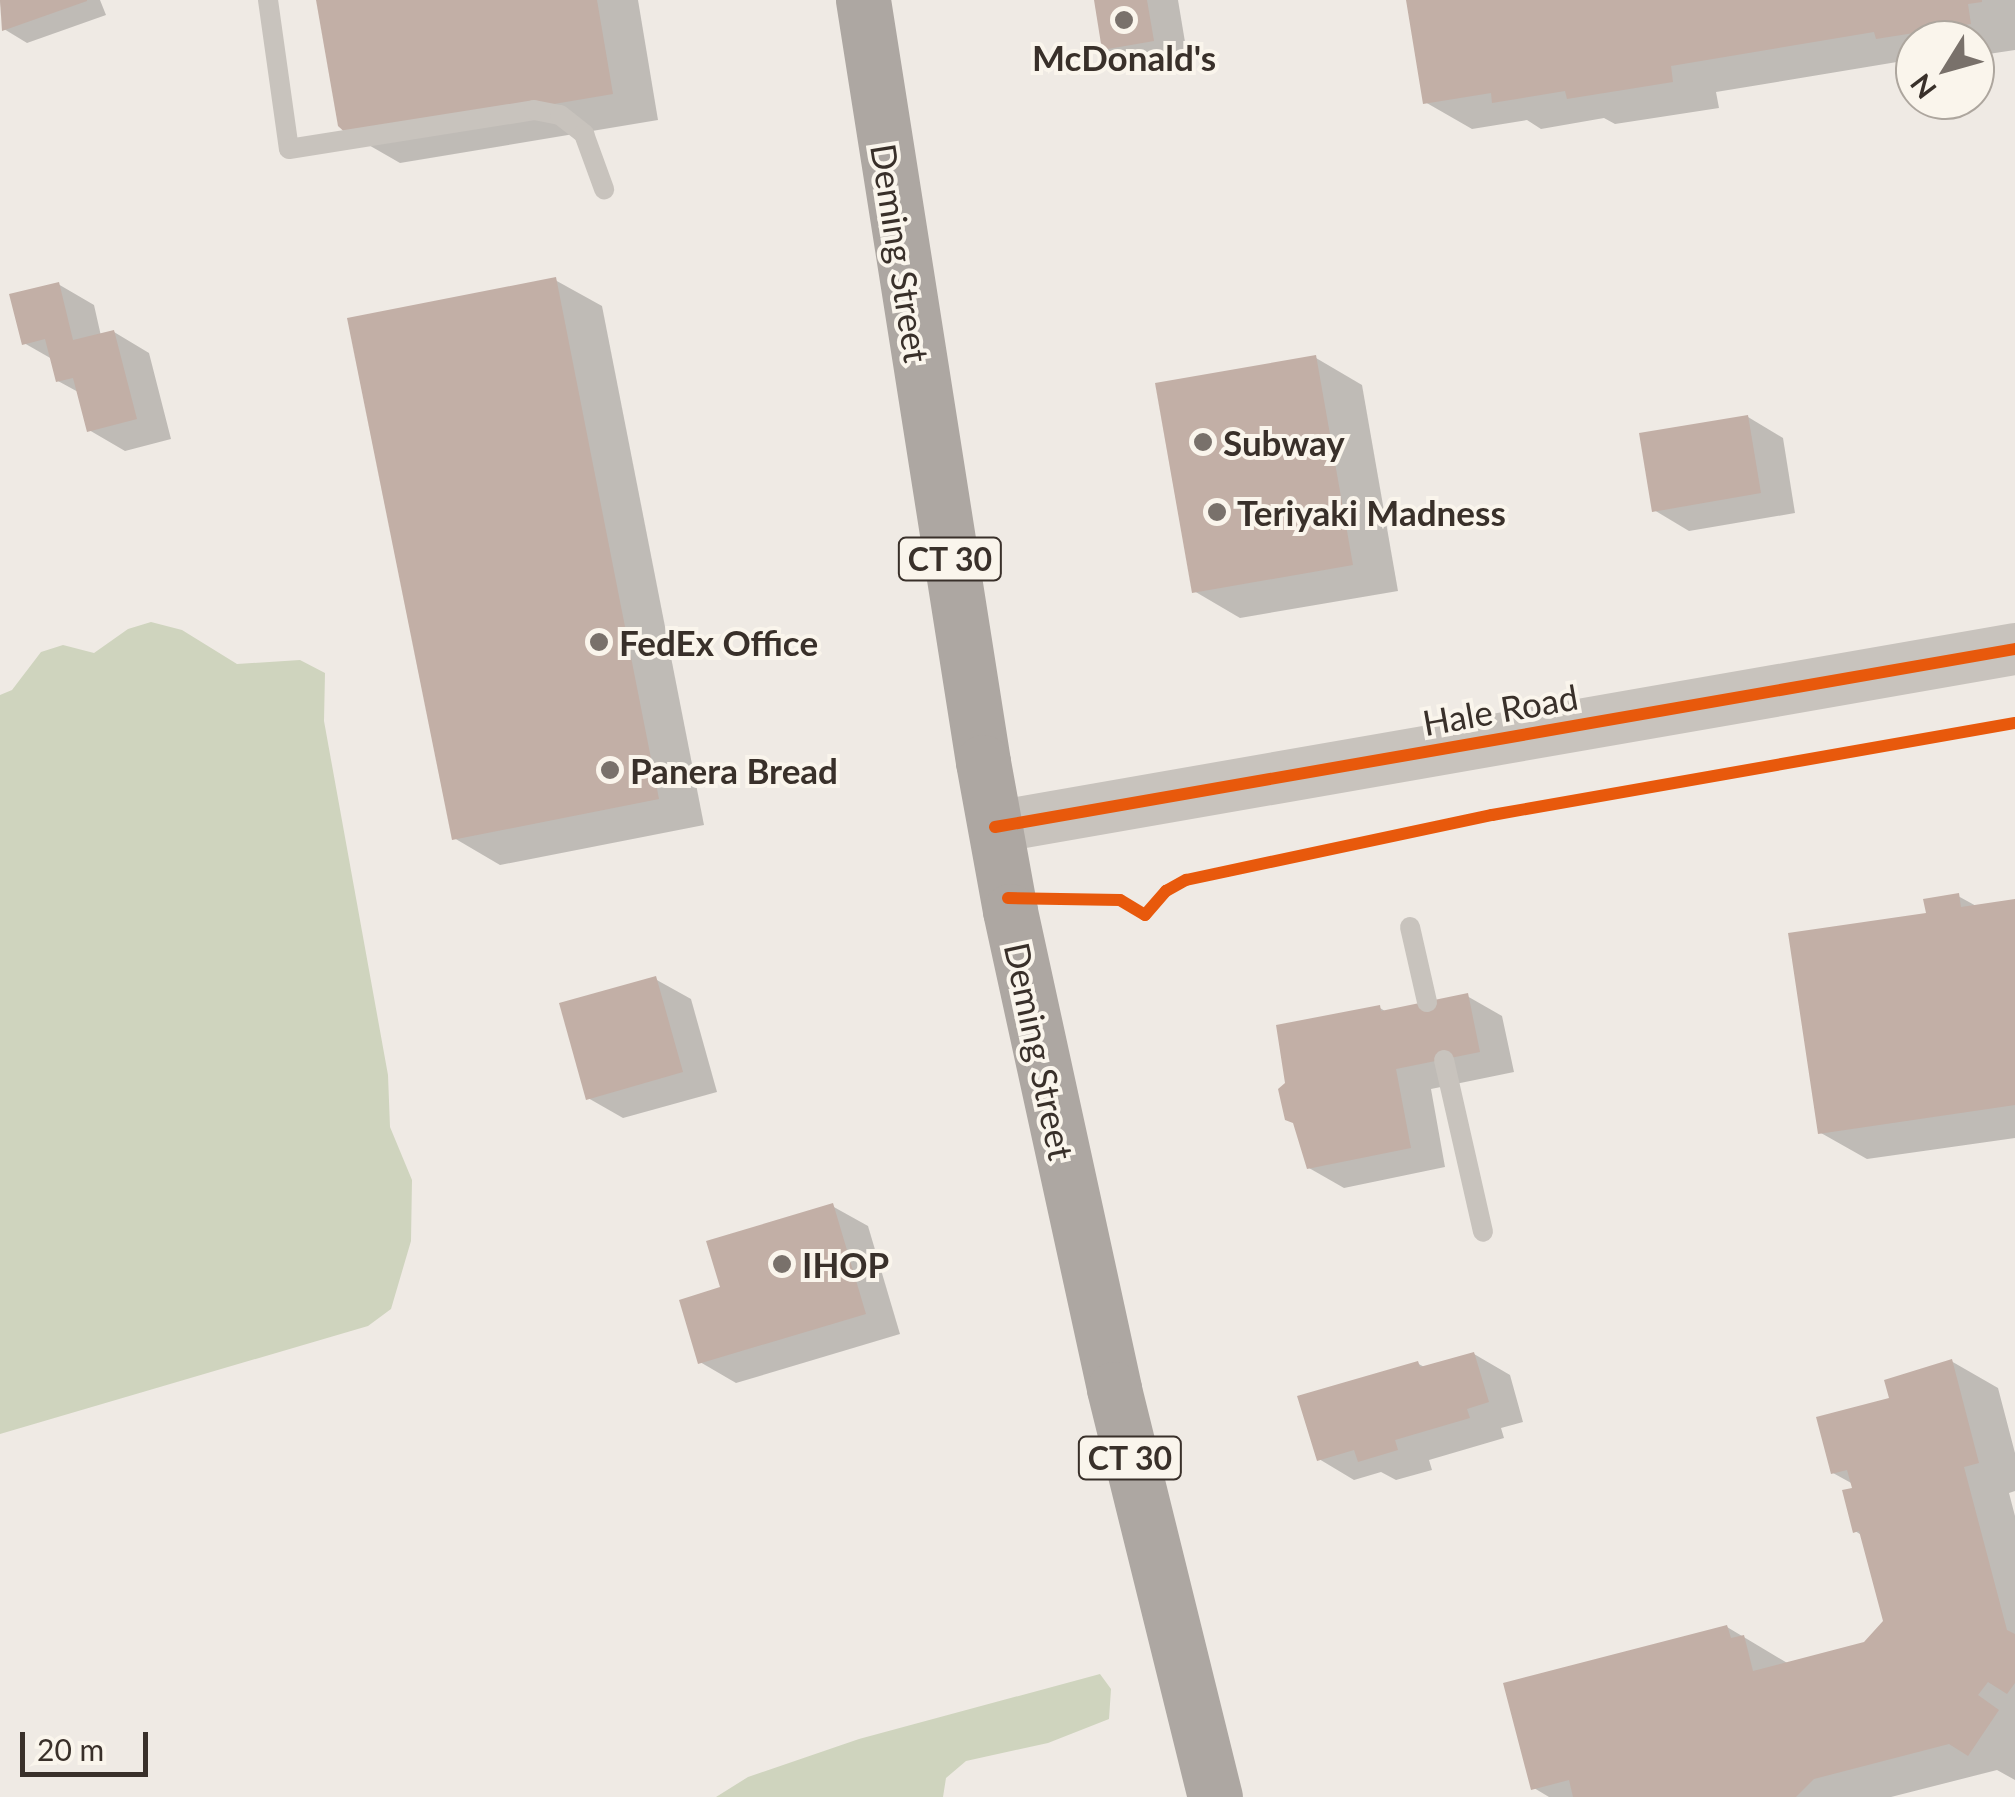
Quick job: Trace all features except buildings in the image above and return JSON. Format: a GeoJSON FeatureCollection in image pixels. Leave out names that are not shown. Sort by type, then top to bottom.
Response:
{"type":"FeatureCollection","features":[{"type":"Feature","properties":{"kind":"main road","name":"Deming Street"},"geometry":{"type":"LineString","coordinates":[[863,0],[995,826],[1105,1352],[1215,1797]]}},
{"type":"Feature","properties":{"kind":"street","name":"Hale Road"},"geometry":{"type":"LineString","coordinates":[[995,826],[2015,649]]}},
{"type":"Feature","properties":{"kind":"lane"},"geometry":{"type":"LineString","coordinates":[[268,0],[289,149],[534,110],[560,115],[584,134],[604,189]]}},
{"type":"Feature","properties":{"kind":"lane"},"geometry":{"type":"LineString","coordinates":[[1410,927],[1427,1002]]}},
{"type":"Feature","properties":{"kind":"lane"},"geometry":{"type":"LineString","coordinates":[[1444,1060],[1484,1232]]}},
{"type":"Feature","properties":{"kind":"green space"},"geometry":{"type":"Polygon","coordinates":[[[151,622],[182,630],[237,664],[300,660],[325,673],[324,721],[388,1075],[390,1127],[412,1180],[411,1241],[391,1309],[368,1326],[0,1434],[0,695],[12,690],[41,652],[63,645],[94,653],[128,629],[151,622]]]}},
{"type":"Feature","properties":{"kind":"green space"},"geometry":{"type":"Polygon","coordinates":[[[1100,1674],[1111,1689],[1109,1719],[1048,1743],[966,1761],[946,1778],[943,1797],[716,1797],[748,1777],[859,1739],[1100,1674]]]}},
{"type":"Feature","properties":{"kind":"cycle path"},"geometry":{"type":"LineString","coordinates":[[995,827],[2015,649]]}},
{"type":"Feature","properties":{"kind":"cycle path"},"geometry":{"type":"LineString","coordinates":[[1008,898],[1120,900],[1145,915],[1166,891],[1186,880],[1492,815],[2015,723]]}},
{"type":"Feature","properties":{"kind":"place","name":"McDonald's"},"geometry":{"type":"Point","coordinates":[1124,20]}},
{"type":"Feature","properties":{"kind":"place","name":"Subway"},"geometry":{"type":"Point","coordinates":[1203,442]}},
{"type":"Feature","properties":{"kind":"place","name":"Teriyaki Madness"},"geometry":{"type":"Point","coordinates":[1217,512]}},
{"type":"Feature","properties":{"kind":"place","name":"FedEx Office"},"geometry":{"type":"Point","coordinates":[599,642]}},
{"type":"Feature","properties":{"kind":"place","name":"Panera Bread"},"geometry":{"type":"Point","coordinates":[610,770]}},
{"type":"Feature","properties":{"kind":"place","name":"IHOP"},"geometry":{"type":"Point","coordinates":[782,1264]}}]}
